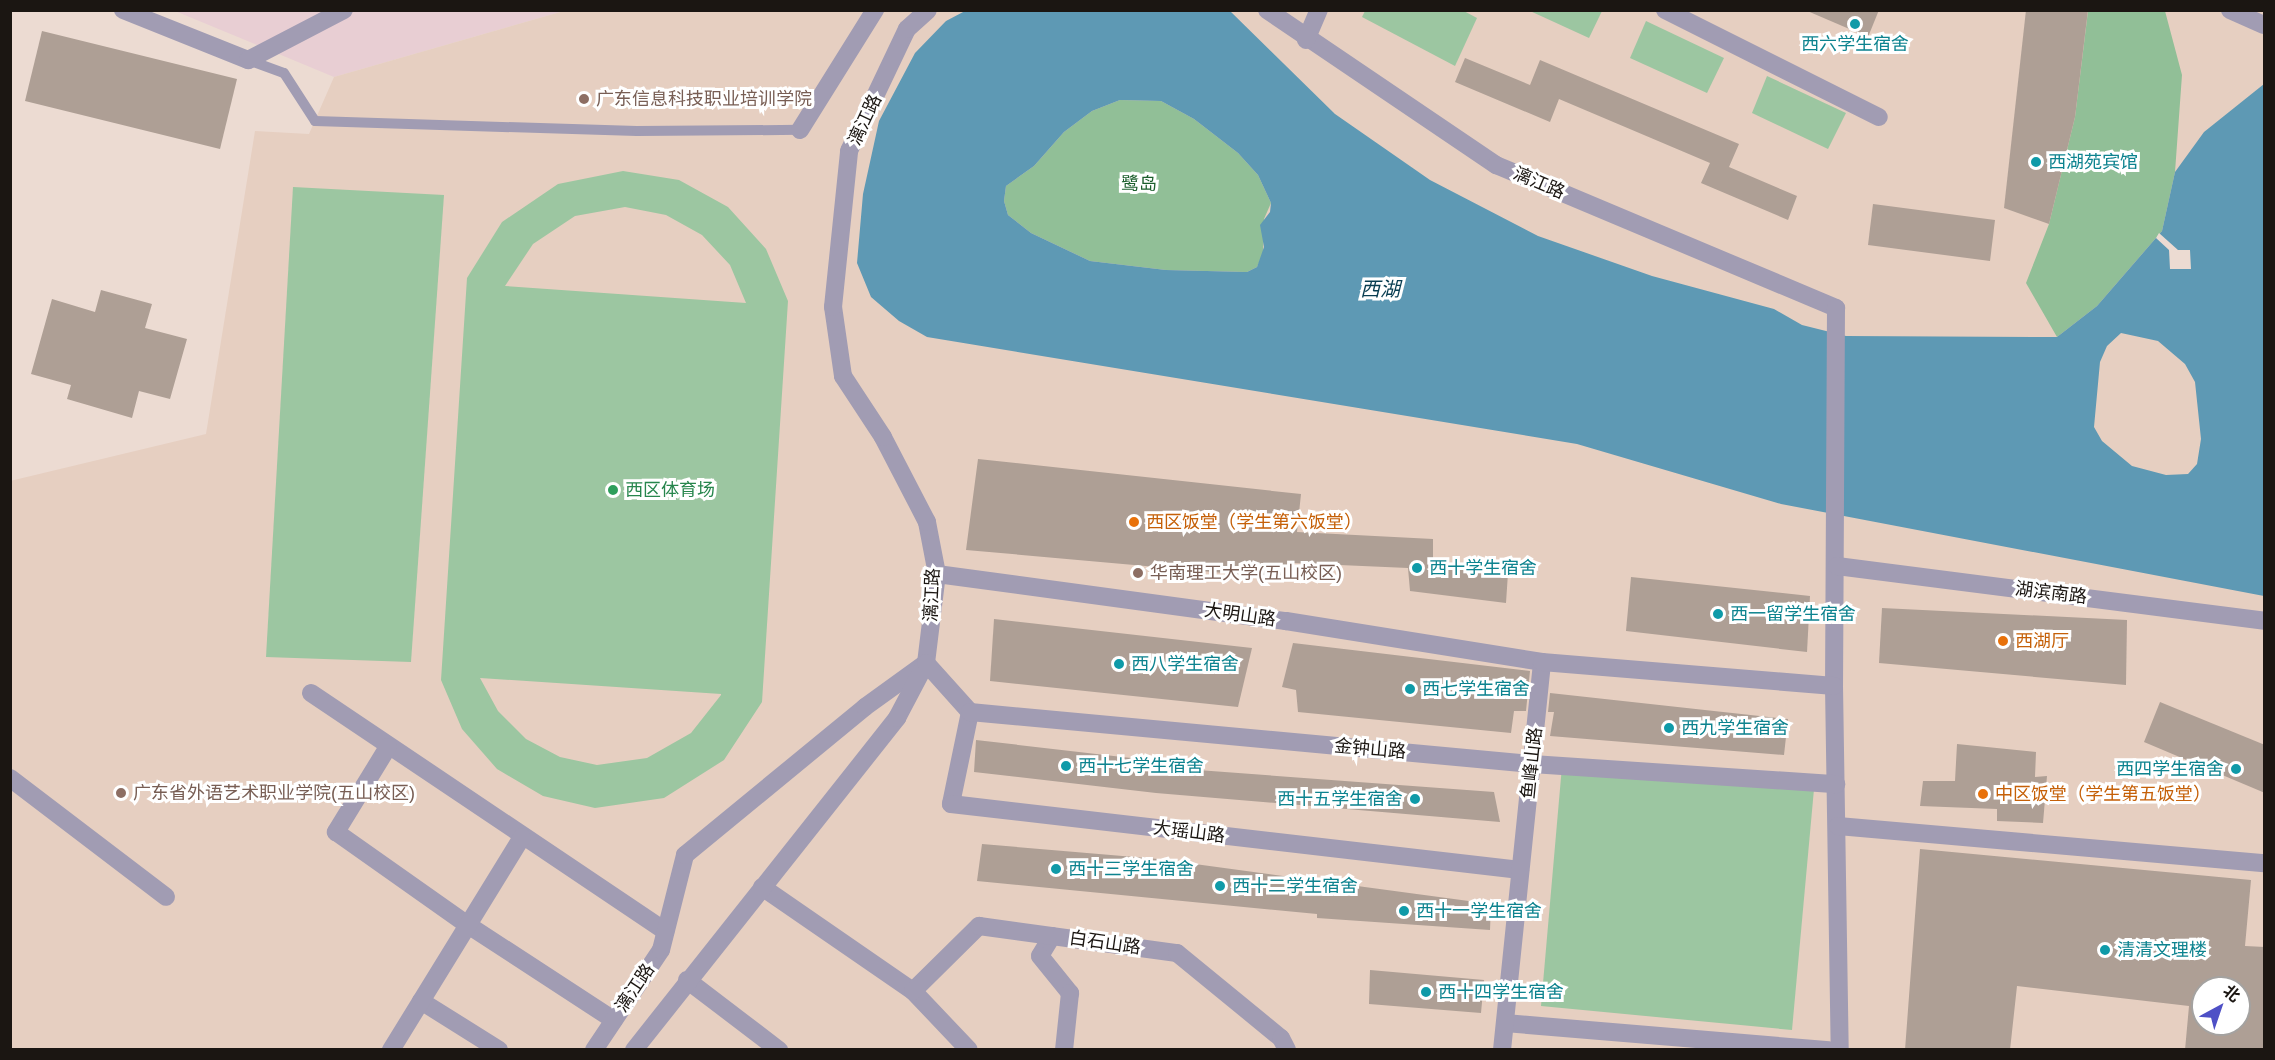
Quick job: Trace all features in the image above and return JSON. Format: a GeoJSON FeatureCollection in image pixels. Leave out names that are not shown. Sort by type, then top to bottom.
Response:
{"type":"FeatureCollection","features":[{"type":"Feature","properties":{"kind":"street"},"geometry":{"type":"LineString","coordinates":[[123,10],[248,60],[344,10]]}},
{"type":"Feature","properties":{"kind":"street"},"geometry":{"type":"LineString","coordinates":[[800,130],[875,10]]}},
{"type":"Feature","properties":{"kind":"street","name":"漓江路"},"geometry":{"type":"LineString","coordinates":[[594,1050],[661,950],[684,855],[865,707],[926,663],[937,574],[927,522],[883,437],[843,376],[833,308],[849,151],[907,29],[928,10]]}},
{"type":"Feature","properties":{"kind":"street","name":"漓江路"},"geometry":{"type":"LineString","coordinates":[[1267,10],[1306,40],[1496,165],[1836,308],[1837,566]]}},
{"type":"Feature","properties":{"kind":"street"},"geometry":{"type":"LineString","coordinates":[[1306,40],[1319,10]]}},
{"type":"Feature","properties":{"kind":"street"},"geometry":{"type":"LineString","coordinates":[[1665,10],[1879,117]]}},
{"type":"Feature","properties":{"kind":"street"},"geometry":{"type":"LineString","coordinates":[[2230,10],[2265,26]]}},
{"type":"Feature","properties":{"kind":"street"},"geometry":{"type":"LineString","coordinates":[[1837,566],[1834,686],[1840,1050]]}},
{"type":"Feature","properties":{"kind":"street","name":"湖滨南路"},"geometry":{"type":"LineString","coordinates":[[1837,566],[2265,621]]}},
{"type":"Feature","properties":{"kind":"street","name":"大明山路"},"geometry":{"type":"LineString","coordinates":[[937,574],[1286,621],[1542,662]]}},
{"type":"Feature","properties":{"kind":"street"},"geometry":{"type":"LineString","coordinates":[[1542,662],[1834,686]]}},
{"type":"Feature","properties":{"kind":"street","name":"鱼峰山路"},"geometry":{"type":"LineString","coordinates":[[1502,1050],[1542,662]]}},
{"type":"Feature","properties":{"kind":"street"},"geometry":{"type":"LineString","coordinates":[[634,1050],[687,980],[897,718],[926,663],[970,712]]}},
{"type":"Feature","properties":{"kind":"street"},"geometry":{"type":"LineString","coordinates":[[311,693],[388,747],[665,931]]}},
{"type":"Feature","properties":{"kind":"street","name":"金钟山路"},"geometry":{"type":"LineString","coordinates":[[970,712],[1532,764],[1836,783]]}},
{"type":"Feature","properties":{"kind":"street","name":"大瑶山路"},"geometry":{"type":"LineString","coordinates":[[970,712],[951,804],[1521,870]]}},
{"type":"Feature","properties":{"kind":"street"},"geometry":{"type":"LineString","coordinates":[[388,747],[336,832],[468,925],[614,1020]]}},
{"type":"Feature","properties":{"kind":"street"},"geometry":{"type":"LineString","coordinates":[[10,778],[166,897]]}},
{"type":"Feature","properties":{"kind":"street"},"geometry":{"type":"LineString","coordinates":[[1838,826],[2265,863]]}},
{"type":"Feature","properties":{"kind":"street"},"geometry":{"type":"LineString","coordinates":[[391,1050],[522,837]]}},
{"type":"Feature","properties":{"kind":"street"},"geometry":{"type":"LineString","coordinates":[[762,887],[913,991],[969,1050]]}},
{"type":"Feature","properties":{"kind":"street","name":"白石山路"},"geometry":{"type":"LineString","coordinates":[[913,991],[979,926],[1177,953],[1281,1038],[1287,1050]]}},
{"type":"Feature","properties":{"kind":"street"},"geometry":{"type":"LineString","coordinates":[[1052,936],[1040,956],[1070,993],[1064,1050]]}},
{"type":"Feature","properties":{"kind":"street"},"geometry":{"type":"LineString","coordinates":[[687,980],[779,1050]]}},
{"type":"Feature","properties":{"kind":"street"},"geometry":{"type":"LineString","coordinates":[[421,1001],[499,1050]]}},
{"type":"Feature","properties":{"kind":"street"},"geometry":{"type":"LineString","coordinates":[[1505,1023],[1829,1050]]}},
{"type":"Feature","properties":{"kind":"lane"},"geometry":{"type":"LineString","coordinates":[[248,60],[284,73],[315,121],[637,131],[800,130]]}},
{"type":"Feature","properties":{"kind":"shaded area"},"geometry":{"type":"Polygon","coordinates":[[[175,11],[564,11],[334,77],[175,11]]]}},
{"type":"Feature","properties":{"kind":"shaded area","name":"华南理工大学(五山校区)"},"geometry":{"type":"Polygon","coordinates":[[[564,11],[2264,11],[2264,1049],[11,1049],[10,481],[206,434],[255,131],[309,134],[334,77],[564,11]]]}},
{"type":"Feature","properties":{"kind":"green space"},"geometry":{"type":"Polygon","coordinates":[[[1462,10],[1477,18],[1455,66],[1362,17],[1365,11],[1462,10]]]}},
{"type":"Feature","properties":{"kind":"green space"},"geometry":{"type":"Polygon","coordinates":[[[1530,11],[1602,11],[1589,38],[1530,11]]]}},
{"type":"Feature","properties":{"kind":"green space"},"geometry":{"type":"Polygon","coordinates":[[[2088,11],[2165,11],[2182,75],[2175,172],[2162,231],[2097,306],[2057,337],[2026,283],[2049,224],[2075,117],[2088,11]]]}},
{"type":"Feature","properties":{"kind":"green space"},"geometry":{"type":"Polygon","coordinates":[[[1646,21],[1724,58],[1707,93],[1630,58],[1646,21]]]}},
{"type":"Feature","properties":{"kind":"green space"},"geometry":{"type":"Polygon","coordinates":[[[1767,76],[1846,113],[1828,149],[1752,113],[1767,76]]]}},
{"type":"Feature","properties":{"kind":"green space","name":"鹭岛"},"geometry":{"type":"Polygon","coordinates":[[[1120,100],[1161,101],[1194,119],[1238,153],[1258,175],[1271,203],[1264,219],[1263,254],[1257,267],[1247,272],[1166,270],[1090,261],[1031,233],[1008,215],[1004,201],[1006,186],[1034,166],[1064,132],[1092,111],[1120,100]]]}},
{"type":"Feature","properties":{"kind":"green space","name":"西区体育场"},"geometry":{"type":"Polygon","coordinates":[[[623,171],[679,180],[728,207],[766,249],[788,301],[762,702],[724,760],[664,798],[595,808],[543,796],[497,769],[462,729],[441,680],[467,278],[502,222],[558,184],[623,171]],[[625,207],[575,216],[533,244],[505,286],[746,303],[730,265],[702,235],[666,215],[625,207]],[[480,678],[498,711],[526,739],[560,757],[597,765],[647,758],[691,733],[721,695],[721,694],[480,678]]]}},
{"type":"Feature","properties":{"kind":"green space"},"geometry":{"type":"Polygon","coordinates":[[[293,187],[444,195],[411,662],[266,657],[293,187]]]}},
{"type":"Feature","properties":{"kind":"green space"},"geometry":{"type":"Polygon","coordinates":[[[1562,766],[1814,789],[1792,1030],[1541,1006],[1562,766]]]}},
{"type":"Feature","properties":{"kind":"water","name":"西湖"},"geometry":{"type":"Polygon","coordinates":[[[965,11],[1230,11],[1335,114],[1430,180],[1538,236],[1652,276],[1774,309],[1802,325],[1846,336],[2057,337],[2097,306],[2162,231],[2175,172],[2204,132],[2264,84],[2264,596],[1781,504],[1577,444],[927,337],[899,321],[871,297],[857,263],[863,194],[879,121],[915,53],[946,21],[965,11]],[[1120,100],[1092,111],[1064,132],[1034,166],[1006,186],[1004,201],[1008,215],[1031,233],[1090,261],[1166,270],[1247,272],[1257,267],[1264,247],[1260,225],[1270,212],[1271,203],[1258,175],[1238,153],[1194,119],[1161,101],[1120,100]],[[2121,333],[2107,346],[2100,362],[2094,427],[2102,441],[2132,466],[2166,475],[2188,474],[2197,464],[2201,439],[2195,382],[2185,364],[2158,341],[2121,333]]]}},
{"type":"Feature","properties":{"kind":"pier"},"geometry":{"type":"Polygon","coordinates":[[[2159,233],[2178,250],[2190,250],[2191,269],[2170,269],[2169,250],[2156,238],[2159,233]]]}},
{"type":"Feature","properties":{"kind":"building","name":"西六学生宿舍"},"geometry":{"type":"Polygon","coordinates":[[[1805,10],[1879,10],[1868,37],[1805,10]]]}},
{"type":"Feature","properties":{"kind":"building","name":"西湖苑宾馆"},"geometry":{"type":"Polygon","coordinates":[[[2026,10],[2088,10],[2075,117],[2049,224],[2004,208],[2026,10]]]}},
{"type":"Feature","properties":{"kind":"building"},"geometry":{"type":"Polygon","coordinates":[[[42,31],[237,79],[220,149],[25,101],[42,31]]]}},
{"type":"Feature","properties":{"kind":"building"},"geometry":{"type":"Polygon","coordinates":[[[1465,58],[1530,85],[1540,60],[1739,144],[1729,167],[1797,196],[1788,220],[1701,183],[1710,163],[1559,99],[1550,122],[1455,82],[1465,58]]]}},
{"type":"Feature","properties":{"kind":"building"},"geometry":{"type":"Polygon","coordinates":[[[1873,204],[1995,220],[1990,261],[1868,245],[1873,204]]]}},
{"type":"Feature","properties":{"kind":"building"},"geometry":{"type":"Polygon","coordinates":[[[101,290],[152,304],[145,328],[187,339],[170,399],[139,391],[132,418],[67,399],[71,385],[31,374],[52,299],[95,312],[101,290]]]}},
{"type":"Feature","properties":{"kind":"building","name":"西区饭堂（学生第六饭堂）"},"geometry":{"type":"Polygon","coordinates":[[[978,459],[1301,494],[1297,532],[1433,539],[1433,567],[1508,573],[1506,603],[1410,591],[1408,568],[1294,563],[1293,579],[966,550],[978,459]]]}},
{"type":"Feature","properties":{"kind":"building","name":"西一留学生宿舍"},"geometry":{"type":"Polygon","coordinates":[[[1631,577],[1810,596],[1807,652],[1626,631],[1631,577]]]}},
{"type":"Feature","properties":{"kind":"building","name":"西湖厅"},"geometry":{"type":"Polygon","coordinates":[[[1882,608],[2127,620],[2126,685],[1879,663],[1882,608]]]}},
{"type":"Feature","properties":{"kind":"building","name":"西八学生宿舍"},"geometry":{"type":"Polygon","coordinates":[[[994,619],[1252,648],[1238,707],[990,681],[994,619]]]}},
{"type":"Feature","properties":{"kind":"building","name":"西七学生宿舍"},"geometry":{"type":"Polygon","coordinates":[[[1293,643],[1530,671],[1526,711],[1514,711],[1511,733],[1298,712],[1296,690],[1282,687],[1293,643]]]}},
{"type":"Feature","properties":{"kind":"building","name":"西九学生宿舍"},"geometry":{"type":"Polygon","coordinates":[[[1550,693],[1788,719],[1784,755],[1550,736],[1554,712],[1548,712],[1550,693]]]}},
{"type":"Feature","properties":{"kind":"building","name":"西四学生宿舍"},"geometry":{"type":"Polygon","coordinates":[[[2160,702],[2265,745],[2265,793],[2144,742],[2160,702]]]}},
{"type":"Feature","properties":{"kind":"building"},"geometry":{"type":"Polygon","coordinates":[[[976,740],[1157,761],[1157,767],[1494,792],[1500,822],[1156,793],[974,772],[976,740]]]}},
{"type":"Feature","properties":{"kind":"building","name":"中区饭堂（学生第五饭堂）"},"geometry":{"type":"Polygon","coordinates":[[[1957,744],[2036,752],[2035,777],[2047,776],[2043,823],[1997,821],[1997,809],[1920,806],[1923,781],[1955,781],[1957,744]]]}},
{"type":"Feature","properties":{"kind":"building"},"geometry":{"type":"Polygon","coordinates":[[[982,844],[1158,859],[1491,904],[1490,930],[1317,918],[1317,914],[977,881],[982,844]]]}},
{"type":"Feature","properties":{"kind":"building","name":"清清文理楼"},"geometry":{"type":"Polygon","coordinates":[[[1920,849],[2251,880],[2245,946],[2265,947],[2265,1050],[2185,1050],[2189,1006],[2017,986],[2010,1050],[1905,1050],[1920,849]]]}},
{"type":"Feature","properties":{"kind":"building","name":"西十四学生宿舍"},"geometry":{"type":"Polygon","coordinates":[[[1370,970],[1484,980],[1481,1013],[1369,1004],[1370,970]]]}},
{"type":"Feature","properties":{"kind":"place","name":"西六学生宿舍"},"geometry":{"type":"Point","coordinates":[1855,24]}},
{"type":"Feature","properties":{"kind":"place","name":"广东信息科技职业培训学院"},"geometry":{"type":"Point","coordinates":[584,99]}},
{"type":"Feature","properties":{"kind":"place","name":"西湖苑宾馆"},"geometry":{"type":"Point","coordinates":[2036,162]}},
{"type":"Feature","properties":{"kind":"place","name":"西区体育场"},"geometry":{"type":"Point","coordinates":[613,490]}},
{"type":"Feature","properties":{"kind":"place","name":"西区饭堂（学生第六饭堂）"},"geometry":{"type":"Point","coordinates":[1134,522]}},
{"type":"Feature","properties":{"kind":"place","name":"西十学生宿舍"},"geometry":{"type":"Point","coordinates":[1417,568]}},
{"type":"Feature","properties":{"kind":"place","name":"华南理工大学(五山校区)"},"geometry":{"type":"Point","coordinates":[1138,573]}},
{"type":"Feature","properties":{"kind":"place","name":"西一留学生宿舍"},"geometry":{"type":"Point","coordinates":[1718,614]}},
{"type":"Feature","properties":{"kind":"place","name":"西湖厅"},"geometry":{"type":"Point","coordinates":[2003,641]}},
{"type":"Feature","properties":{"kind":"place","name":"西八学生宿舍"},"geometry":{"type":"Point","coordinates":[1119,664]}},
{"type":"Feature","properties":{"kind":"place","name":"西七学生宿舍"},"geometry":{"type":"Point","coordinates":[1410,689]}},
{"type":"Feature","properties":{"kind":"place","name":"西九学生宿舍"},"geometry":{"type":"Point","coordinates":[1669,728]}},
{"type":"Feature","properties":{"kind":"place","name":"西十七学生宿舍"},"geometry":{"type":"Point","coordinates":[1066,766]}},
{"type":"Feature","properties":{"kind":"place","name":"西四学生宿舍"},"geometry":{"type":"Point","coordinates":[2236,769]}},
{"type":"Feature","properties":{"kind":"place","name":"广东省外语艺术职业学院(五山校区)"},"geometry":{"type":"Point","coordinates":[121,793]}},
{"type":"Feature","properties":{"kind":"place","name":"中区饭堂（学生第五饭堂）"},"geometry":{"type":"Point","coordinates":[1983,794]}},
{"type":"Feature","properties":{"kind":"place","name":"西十五学生宿舍"},"geometry":{"type":"Point","coordinates":[1415,799]}},
{"type":"Feature","properties":{"kind":"place","name":"西十三学生宿舍"},"geometry":{"type":"Point","coordinates":[1056,869]}},
{"type":"Feature","properties":{"kind":"place","name":"西十二学生宿舍"},"geometry":{"type":"Point","coordinates":[1220,886]}},
{"type":"Feature","properties":{"kind":"place","name":"西十一学生宿舍"},"geometry":{"type":"Point","coordinates":[1404,911]}},
{"type":"Feature","properties":{"kind":"place","name":"清清文理楼"},"geometry":{"type":"Point","coordinates":[2105,950]}},
{"type":"Feature","properties":{"kind":"place","name":"西十四学生宿舍"},"geometry":{"type":"Point","coordinates":[1426,992]}}]}
